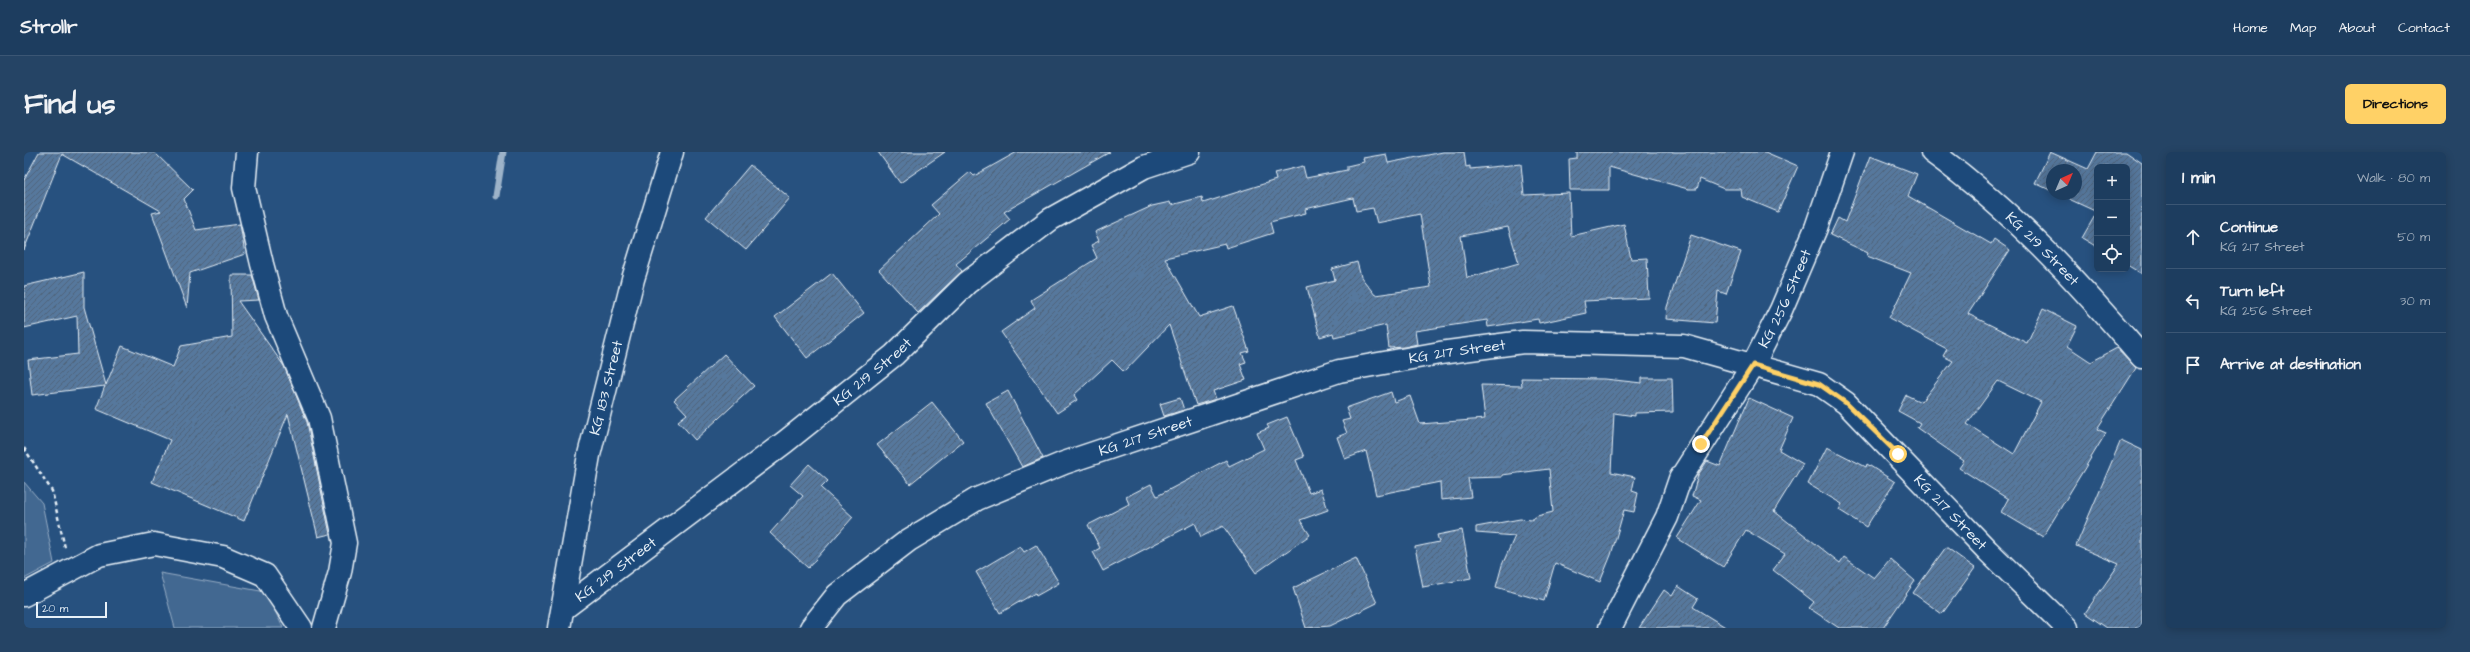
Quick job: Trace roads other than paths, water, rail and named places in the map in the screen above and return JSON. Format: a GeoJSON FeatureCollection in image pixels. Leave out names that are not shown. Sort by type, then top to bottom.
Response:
{"type":"FeatureCollection","features":[{"type":"Feature","properties":{"kind":"street"},"geometry":{"type":"LineString","coordinates":[[248,152],[244,188],[262,264],[276,316],[319,418],[345,543],[340,572],[324,628]]}},
{"type":"Feature","properties":{"kind":"street","name":"KG 183 Street"},"geometry":{"type":"LineString","coordinates":[[561,619],[589,455],[633,279],[672,152]]}},
{"type":"Feature","properties":{"kind":"street","name":"KG 219 Street"},"geometry":{"type":"LineString","coordinates":[[561,619],[894,355],[967,283],[1051,219],[1144,167],[1189,152]]}},
{"type":"Feature","properties":{"kind":"street","name":"KG 256 Street"},"geometry":{"type":"LineString","coordinates":[[1610,628],[1667,517],[1680,479],[1753,365],[1781,310],[1816,228],[1842,152]]}},
{"type":"Feature","properties":{"kind":"street","name":"KG 219 Street"},"geometry":{"type":"LineString","coordinates":[[1932,152],[1962,174],[2040,246],[2103,311],[2142,357]]}},
{"type":"Feature","properties":{"kind":"street","name":"KG 217 Street"},"geometry":{"type":"LineString","coordinates":[[811,628],[837,595],[909,540],[977,499],[1064,463],[1339,371],[1440,353],[1523,342],[1684,346],[1819,384],[1846,403],[1988,550],[2067,628]]}},
{"type":"Feature","properties":{"kind":"street"},"geometry":{"type":"LineString","coordinates":[[24,595],[99,555],[154,544],[223,557],[265,575],[301,628]]}},
{"type":"Feature","properties":{"kind":"waterway"},"geometry":{"type":"LineString","coordinates":[[496,196],[503,152]]}}]}
